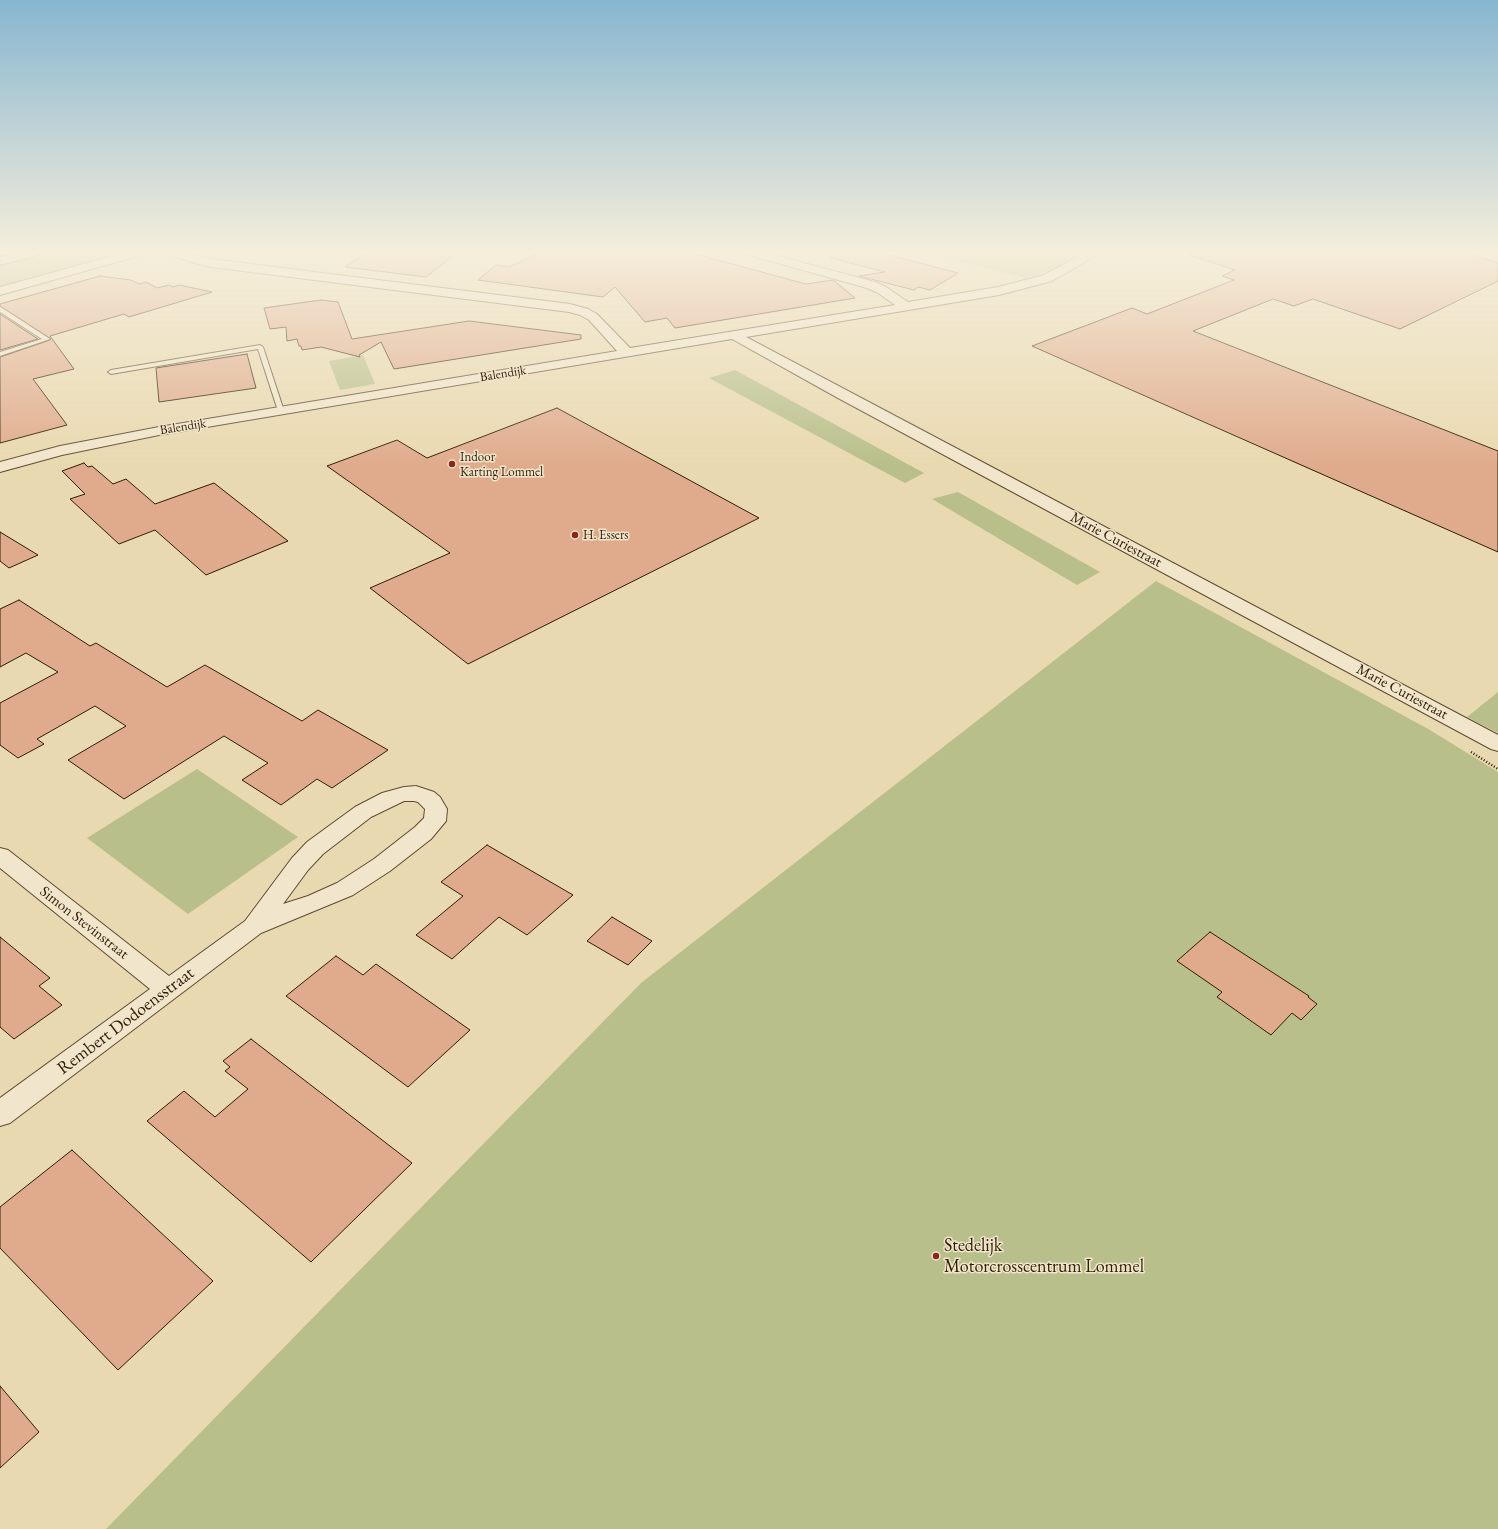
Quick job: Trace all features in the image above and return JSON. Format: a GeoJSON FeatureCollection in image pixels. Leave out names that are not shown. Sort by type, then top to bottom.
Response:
{"type":"FeatureCollection","features":[{"type":"Feature","properties":{"kind":"street"},"geometry":{"type":"LineString","coordinates":[[599,323],[627,353]]}},
{"type":"Feature","properties":{"kind":"street","name":"Balendijk"},"geometry":{"type":"LineString","coordinates":[[0,467],[60,451],[124,437],[806,323]]}},
{"type":"Feature","properties":{"kind":"street","name":"Marie Curiestraat"},"geometry":{"type":"LineString","coordinates":[[735,335],[741,340],[843,395],[1498,744]]}},
{"type":"Feature","properties":{"kind":"street","name":"Rembert Dodoensstraat"},"geometry":{"type":"LineString","coordinates":[[0,1114],[253,927],[345,889],[382,865],[423,833],[435,821],[436,809],[432,802],[426,797],[416,793],[404,794],[390,798],[363,812],[315,848],[300,864],[253,927]]}},
{"type":"Feature","properties":{"kind":"street","name":"Simon Stevinstraat"},"geometry":{"type":"LineString","coordinates":[[0,856],[168,990]]}},
{"type":"Feature","properties":{"kind":"lane"},"geometry":{"type":"LineString","coordinates":[[0,354],[47,339],[22,323]]}},
{"type":"Feature","properties":{"kind":"lane"},"geometry":{"type":"LineString","coordinates":[[111,372],[260,347],[281,411]]}},
{"type":"Feature","properties":{"kind":"green space"},"geometry":{"type":"Polygon","coordinates":[[[363,355],[375,384],[340,390],[329,361],[363,355]]]}},
{"type":"Feature","properties":{"kind":"green space"},"geometry":{"type":"Polygon","coordinates":[[[735,370],[924,473],[905,483],[709,378],[735,370]]]}},
{"type":"Feature","properties":{"kind":"green space"},"geometry":{"type":"Polygon","coordinates":[[[958,492],[1100,572],[1077,585],[932,499],[958,492]]]}},
{"type":"Feature","properties":{"kind":"green space","name":"Stedelijk Motorcrosscentrum Lommel"},"geometry":{"type":"Polygon","coordinates":[[[1156,581],[1430,730],[1498,772],[1498,1529],[106,1529],[641,983],[1156,581]]]}},
{"type":"Feature","properties":{"kind":"green space"},"geometry":{"type":"Polygon","coordinates":[[[1498,692],[1498,733],[1467,717],[1498,692]]]}},
{"type":"Feature","properties":{"kind":"green space"},"geometry":{"type":"Polygon","coordinates":[[[197,769],[298,837],[188,914],[87,838],[197,769]]]}},
{"type":"Feature","properties":{"kind":"building"},"geometry":{"type":"Polygon","coordinates":[[[0,323],[14,323],[38,339],[0,350],[0,323]]]}},
{"type":"Feature","properties":{"kind":"building"},"geometry":{"type":"Polygon","coordinates":[[[27,323],[93,323],[50,336],[74,369],[33,379],[67,425],[0,443],[0,357],[51,339],[27,323]]]}},
{"type":"Feature","properties":{"kind":"building"},"geometry":{"type":"Polygon","coordinates":[[[268,323],[346,323],[352,339],[454,323],[488,323],[581,335],[581,339],[394,369],[381,342],[359,355],[360,357],[321,347],[302,350],[297,339],[287,341],[286,327],[270,329],[268,323]]]}},
{"type":"Feature","properties":{"kind":"building"},"geometry":{"type":"Polygon","coordinates":[[[671,323],[703,323],[675,328],[671,323]]]}},
{"type":"Feature","properties":{"kind":"building"},"geometry":{"type":"Polygon","coordinates":[[[1092,323],[1212,323],[1193,331],[1498,451],[1498,552],[1032,346],[1092,323]]]}},
{"type":"Feature","properties":{"kind":"building"},"geometry":{"type":"Polygon","coordinates":[[[1384,323],[1412,323],[1400,329],[1384,323]]]}},
{"type":"Feature","properties":{"kind":"building"},"geometry":{"type":"Polygon","coordinates":[[[247,354],[256,388],[159,402],[156,368],[247,354]]]}},
{"type":"Feature","properties":{"kind":"building","name":"H. Essers"},"geometry":{"type":"Polygon","coordinates":[[[557,408],[759,518],[468,664],[370,588],[450,553],[327,466],[397,440],[427,458],[557,408]]]}},
{"type":"Feature","properties":{"kind":"building"},"geometry":{"type":"Polygon","coordinates":[[[84,463],[88,467],[92,466],[113,484],[126,479],[155,504],[214,483],[288,541],[206,575],[155,530],[119,544],[70,499],[85,494],[62,471],[84,463]]]}},
{"type":"Feature","properties":{"kind":"building"},"geometry":{"type":"Polygon","coordinates":[[[0,532],[38,555],[9,568],[0,561],[0,532]]]}},
{"type":"Feature","properties":{"kind":"building"},"geometry":{"type":"Polygon","coordinates":[[[19,600],[90,646],[96,643],[167,687],[205,665],[302,721],[318,710],[388,750],[332,788],[317,779],[281,805],[242,780],[268,763],[224,736],[124,799],[68,760],[126,726],[95,706],[37,739],[44,744],[18,758],[0,745],[0,703],[58,672],[26,653],[0,667],[0,609],[19,600]]]}},
{"type":"Feature","properties":{"kind":"building"},"geometry":{"type":"Polygon","coordinates":[[[487,845],[573,895],[527,935],[499,917],[452,959],[416,935],[463,896],[441,882],[487,845]]]}},
{"type":"Feature","properties":{"kind":"building"},"geometry":{"type":"Polygon","coordinates":[[[612,917],[652,941],[628,965],[587,941],[612,917]]]}},
{"type":"Feature","properties":{"kind":"building"},"geometry":{"type":"Polygon","coordinates":[[[1210,932],[1309,996],[1308,997],[1317,1004],[1301,1020],[1292,1013],[1271,1035],[1217,997],[1222,992],[1177,961],[1210,932]]]}},
{"type":"Feature","properties":{"kind":"building"},"geometry":{"type":"Polygon","coordinates":[[[0,937],[50,978],[39,986],[62,1005],[14,1039],[0,1027],[0,937]]]}},
{"type":"Feature","properties":{"kind":"building"},"geometry":{"type":"Polygon","coordinates":[[[336,956],[363,975],[376,964],[470,1030],[408,1087],[286,996],[336,956]]]}},
{"type":"Feature","properties":{"kind":"building"},"geometry":{"type":"Polygon","coordinates":[[[251,1039],[412,1163],[311,1262],[147,1121],[184,1091],[215,1117],[248,1089],[225,1071],[230,1067],[223,1061],[251,1039]]]}},
{"type":"Feature","properties":{"kind":"building"},"geometry":{"type":"Polygon","coordinates":[[[72,1150],[213,1281],[118,1370],[0,1248],[0,1207],[72,1150]]]}},
{"type":"Feature","properties":{"kind":"building"},"geometry":{"type":"Polygon","coordinates":[[[0,1386],[39,1432],[0,1468],[0,1386]]]}},
{"type":"Feature","properties":{"kind":"place","name":"Indoor Karting Lommel"},"geometry":{"type":"Point","coordinates":[452,464]}},
{"type":"Feature","properties":{"kind":"place","name":"H. Essers"},"geometry":{"type":"Point","coordinates":[575,535]}},
{"type":"Feature","properties":{"kind":"place","name":"Stedelijk Motorcrosscentrum Lommel"},"geometry":{"type":"Point","coordinates":[936,1256]}}]}
